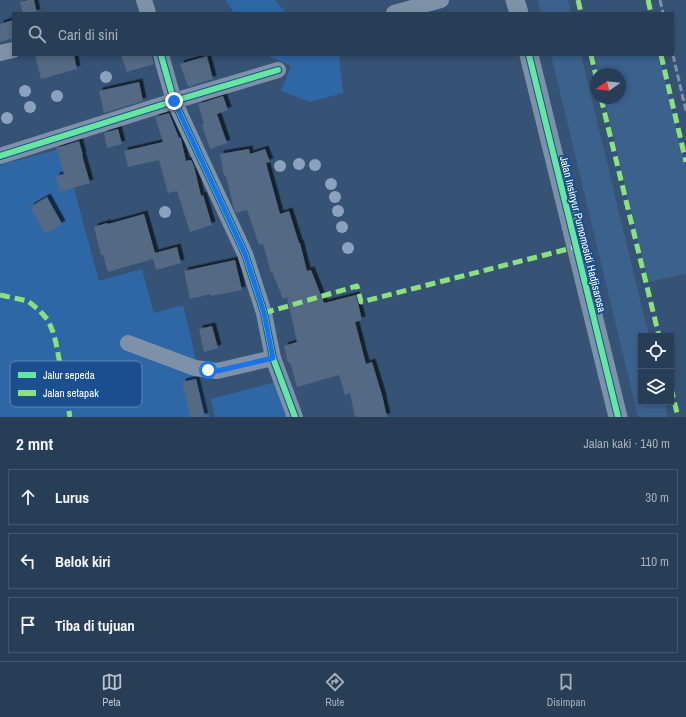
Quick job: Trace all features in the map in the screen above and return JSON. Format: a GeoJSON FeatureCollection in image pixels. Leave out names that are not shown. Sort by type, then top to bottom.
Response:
{"type":"FeatureCollection","features":[{"type":"Feature","properties":{"kind":"street"},"geometry":{"type":"LineString","coordinates":[[144,0],[148,12]]}},
{"type":"Feature","properties":{"kind":"street"},"geometry":{"type":"LineString","coordinates":[[398,12],[441,0]]}},
{"type":"Feature","properties":{"kind":"street"},"geometry":{"type":"LineString","coordinates":[[515,0],[519,12]]}},
{"type":"Feature","properties":{"kind":"street"},"geometry":{"type":"LineString","coordinates":[[0,53],[12,50]]}},
{"type":"Feature","properties":{"kind":"street"},"geometry":{"type":"LineString","coordinates":[[160,56],[174,101],[245,254],[264,313],[273,358],[295,417]]}},
{"type":"Feature","properties":{"kind":"street","name":"Jalan Insinyur Purnomosidi Hadjisarosa"},"geometry":{"type":"LineString","coordinates":[[529,56],[618,417]]}},
{"type":"Feature","properties":{"kind":"street"},"geometry":{"type":"LineString","coordinates":[[0,156],[278,70]]}},
{"type":"Feature","properties":{"kind":"street"},"geometry":{"type":"LineString","coordinates":[[128,343],[195,368],[217,371],[273,358]]}},
{"type":"Feature","properties":{"kind":"shaded area"},"geometry":{"type":"Polygon","coordinates":[[[226,0],[275,0],[285,12],[233,12],[226,0]]]}},
{"type":"Feature","properties":{"kind":"shaded area"},"geometry":{"type":"Polygon","coordinates":[[[538,0],[568,0],[571,12],[541,12],[538,0]]]}},
{"type":"Feature","properties":{"kind":"shaded area"},"geometry":{"type":"Polygon","coordinates":[[[268,56],[339,56],[343,93],[310,102],[281,91],[291,66],[268,56]]]}},
{"type":"Feature","properties":{"kind":"shaded area"},"geometry":{"type":"Polygon","coordinates":[[[551,56],[581,56],[590,92],[590,104],[593,104],[648,333],[638,333],[638,405],[666,405],[668,417],[638,417],[551,56]]]}},
{"type":"Feature","properties":{"kind":"shaded area"},"geometry":{"type":"Polygon","coordinates":[[[594,56],[659,56],[686,170],[686,274],[648,282],[605,104],[626,104],[626,68],[597,68],[594,56]]]}},
{"type":"Feature","properties":{"kind":"shaded area"},"geometry":{"type":"Polygon","coordinates":[[[63,148],[99,281],[142,269],[154,313],[183,305],[210,417],[0,417],[0,165],[63,148]]]}},
{"type":"Feature","properties":{"kind":"shaded area"},"geometry":{"type":"Polygon","coordinates":[[[287,379],[302,417],[215,417],[211,399],[287,379]]]}},
{"type":"Feature","properties":{"kind":"building"},"geometry":{"type":"Polygon","coordinates":[[[34,0],[37,12],[23,12],[20,2],[34,0]]]}},
{"type":"Feature","properties":{"kind":"building"},"geometry":{"type":"Polygon","coordinates":[[[12,20],[12,38],[0,42],[0,24],[12,20]]]}},
{"type":"Feature","properties":{"kind":"building"},"geometry":{"type":"Polygon","coordinates":[[[35,56],[74,56],[77,69],[41,79],[35,56]]]}},
{"type":"Feature","properties":{"kind":"building"},"geometry":{"type":"Polygon","coordinates":[[[121,56],[152,56],[154,64],[127,72],[121,56]]]}},
{"type":"Feature","properties":{"kind":"building"},"geometry":{"type":"Polygon","coordinates":[[[207,56],[213,79],[188,87],[180,64],[207,56]]]}},
{"type":"Feature","properties":{"kind":"building"},"geometry":{"type":"Polygon","coordinates":[[[139,82],[143,101],[104,113],[99,91],[139,82]]]}},
{"type":"Feature","properties":{"kind":"building"},"geometry":{"type":"Polygon","coordinates":[[[223,96],[228,110],[217,114],[227,143],[210,149],[202,125],[204,124],[198,104],[223,96]]]}},
{"type":"Feature","properties":{"kind":"building"},"geometry":{"type":"Polygon","coordinates":[[[169,113],[179,138],[180,137],[181,139],[186,161],[191,160],[194,166],[201,196],[203,195],[212,225],[190,232],[177,191],[168,193],[159,160],[128,167],[124,151],[163,142],[155,117],[169,113]]]}},
{"type":"Feature","properties":{"kind":"building"},"geometry":{"type":"Polygon","coordinates":[[[118,129],[122,144],[107,148],[104,133],[118,129]]]}},
{"type":"Feature","properties":{"kind":"building"},"geometry":{"type":"Polygon","coordinates":[[[79,141],[90,183],[60,192],[56,176],[64,174],[56,148],[79,141]]]}},
{"type":"Feature","properties":{"kind":"building"},"geometry":{"type":"Polygon","coordinates":[[[249,149],[250,154],[265,149],[270,162],[266,163],[280,214],[289,211],[300,243],[307,271],[311,270],[324,303],[356,295],[362,320],[355,322],[366,364],[372,362],[387,417],[355,417],[350,393],[345,395],[339,375],[297,387],[290,362],[288,363],[284,346],[297,342],[287,297],[283,299],[272,272],[271,273],[263,244],[259,245],[247,210],[236,213],[226,176],[224,176],[220,154],[249,149]]]}},
{"type":"Feature","properties":{"kind":"building"},"geometry":{"type":"Polygon","coordinates":[[[47,197],[62,224],[45,234],[30,207],[47,197]]]}},
{"type":"Feature","properties":{"kind":"building"},"geometry":{"type":"Polygon","coordinates":[[[144,214],[155,253],[177,247],[181,263],[156,270],[153,259],[108,272],[103,255],[101,255],[94,227],[144,214]]]}},
{"type":"Feature","properties":{"kind":"building"},"geometry":{"type":"Polygon","coordinates":[[[235,260],[242,290],[211,296],[210,294],[190,299],[184,271],[235,260]]]}},
{"type":"Feature","properties":{"kind":"building"},"geometry":{"type":"Polygon","coordinates":[[[212,326],[218,348],[204,352],[199,329],[212,326]]]}},
{"type":"Feature","properties":{"kind":"building"},"geometry":{"type":"Polygon","coordinates":[[[196,379],[205,417],[190,417],[182,382],[196,379]]]}},
{"type":"Feature","properties":{"kind":"railway"},"geometry":{"type":"LineString","coordinates":[[660,0],[663,12]]}},
{"type":"Feature","properties":{"kind":"railway"},"geometry":{"type":"LineString","coordinates":[[673,56],[686,111]]}},
{"type":"Feature","properties":{"kind":"marked path"},"geometry":{"type":"LineString","coordinates":[[578,0],[581,12]]}},
{"type":"Feature","properties":{"kind":"marked path"},"geometry":{"type":"LineString","coordinates":[[648,0],[651,12]]}},
{"type":"Feature","properties":{"kind":"marked path"},"geometry":{"type":"LineString","coordinates":[[591,56],[594,68]]}},
{"type":"Feature","properties":{"kind":"marked path"},"geometry":{"type":"LineString","coordinates":[[661,56],[686,162]]}},
{"type":"Feature","properties":{"kind":"marked path"},"geometry":{"type":"LineString","coordinates":[[602,104],[658,333]]}},
{"type":"Feature","properties":{"kind":"marked path"},"geometry":{"type":"LineString","coordinates":[[264,313],[357,286],[361,302],[576,247]]}},
{"type":"Feature","properties":{"kind":"marked path"},"geometry":{"type":"LineString","coordinates":[[0,295],[28,301],[39,310],[48,320],[53,332],[59,361]]}},
{"type":"Feature","properties":{"kind":"marked path"},"geometry":{"type":"LineString","coordinates":[[674,400],[678,417]]}},
{"type":"Feature","properties":{"kind":"marked path"},"geometry":{"type":"LineString","coordinates":[[68,407],[70,417]]}},
{"type":"Feature","properties":{"kind":"cycle path"},"geometry":{"type":"LineString","coordinates":[[161,56],[174,101],[245,254],[264,313],[273,358],[295,417]]}},
{"type":"Feature","properties":{"kind":"cycle path"},"geometry":{"type":"LineString","coordinates":[[529,56],[618,417]]}},
{"type":"Feature","properties":{"kind":"cycle path"},"geometry":{"type":"LineString","coordinates":[[0,156],[278,70]]}},
{"type":"Feature","properties":{"kind":"route"},"geometry":{"type":"LineString","coordinates":[[174,101],[245,254],[264,313],[273,358],[217,371],[208,370]]}}]}
